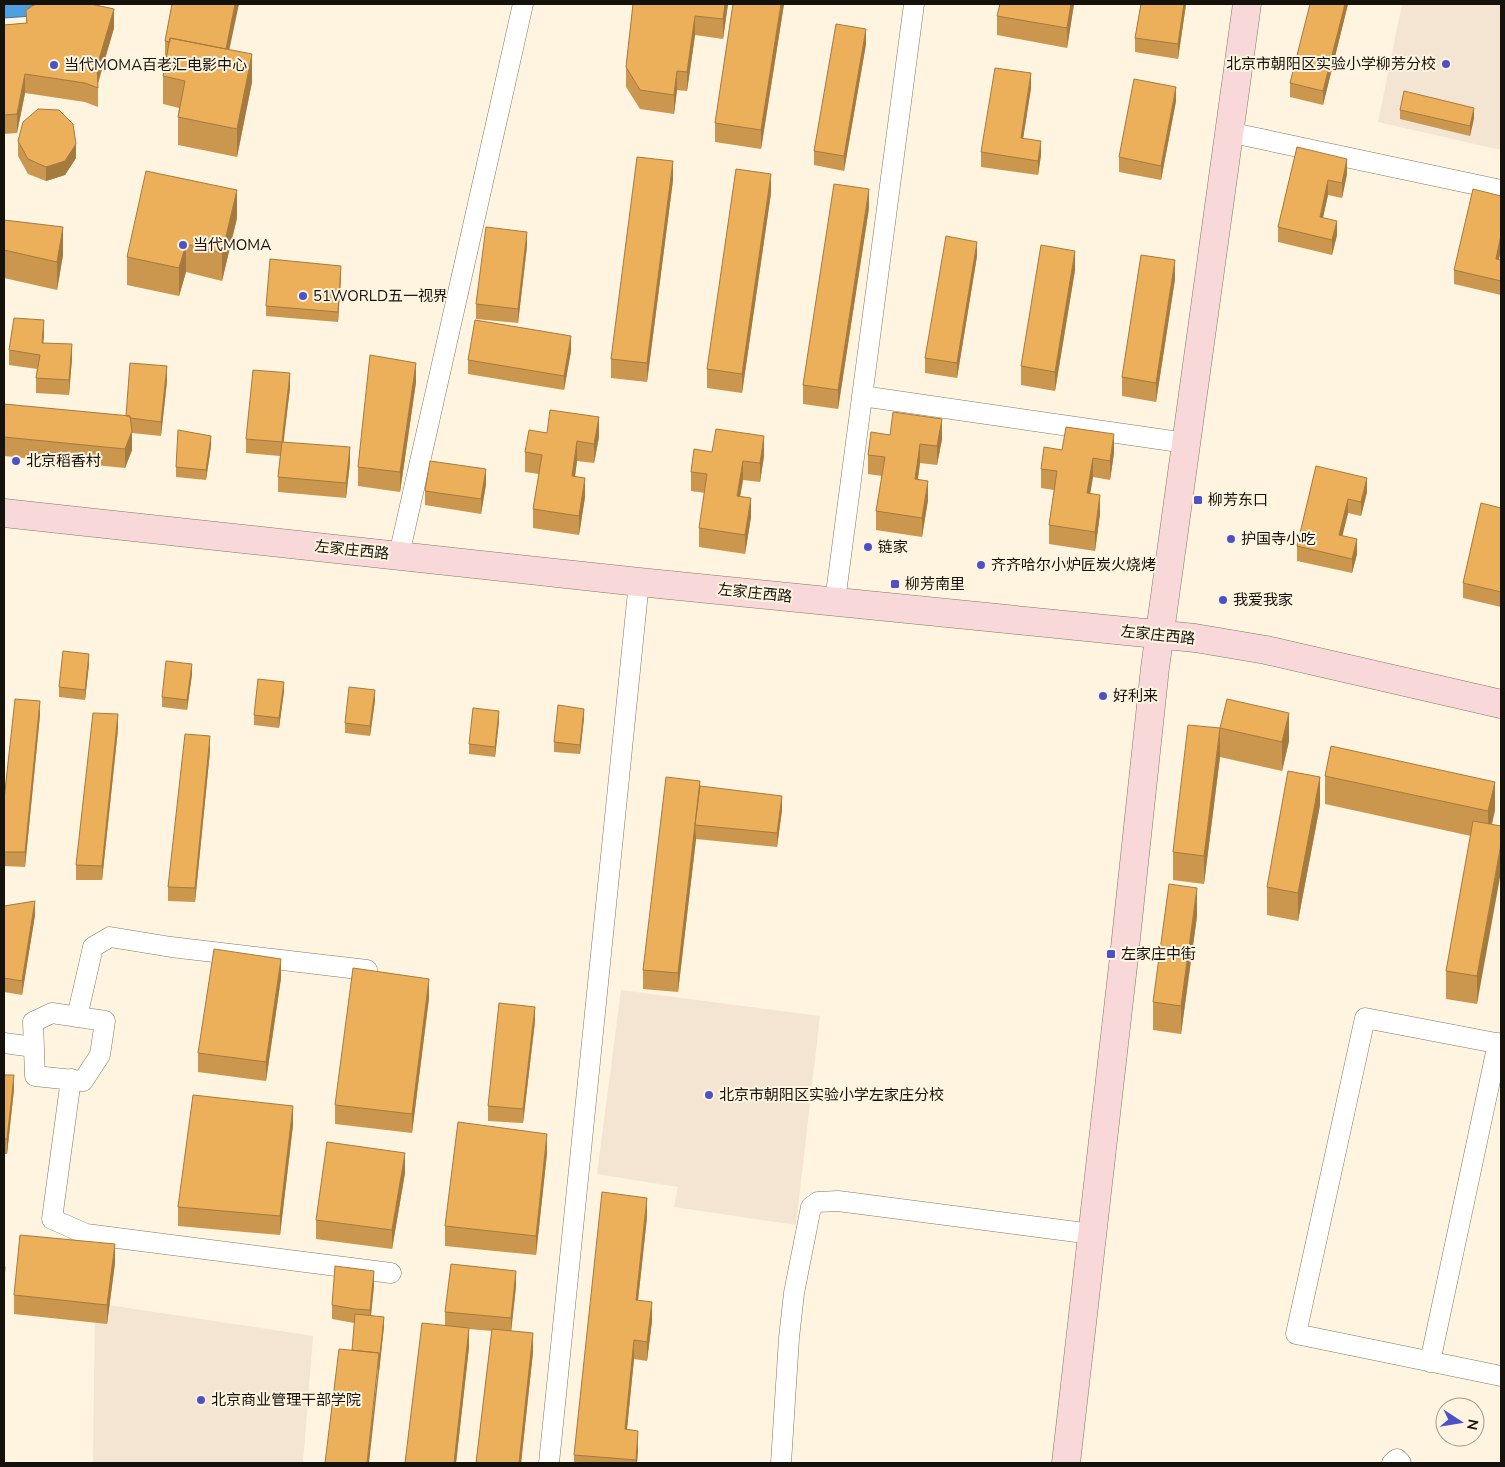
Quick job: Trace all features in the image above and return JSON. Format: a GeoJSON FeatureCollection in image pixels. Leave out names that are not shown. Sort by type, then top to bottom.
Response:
{"type":"FeatureCollection","features":[{"type":"Feature","properties":{"kind":"street"},"geometry":{"type":"LineString","coordinates":[[399,555],[523,4]]}},
{"type":"Feature","properties":{"kind":"street"},"geometry":{"type":"LineString","coordinates":[[835,602],[914,4]]}},
{"type":"Feature","properties":{"kind":"street"},"geometry":{"type":"LineString","coordinates":[[1066,1463],[1160,635],[1247,4]]}},
{"type":"Feature","properties":{"kind":"street"},"geometry":{"type":"LineString","coordinates":[[1228,132],[1501,190]]}},
{"type":"Feature","properties":{"kind":"street"},"geometry":{"type":"LineString","coordinates":[[862,396],[1186,443]]}},
{"type":"Feature","properties":{"kind":"street","name":"左家庄西路"},"geometry":{"type":"LineString","coordinates":[[4,513],[638,582],[1195,638],[1266,650],[1501,704]]}},
{"type":"Feature","properties":{"kind":"street"},"geometry":{"type":"LineString","coordinates":[[549,1463],[638,582]]}},
{"type":"Feature","properties":{"kind":"street"},"geometry":{"type":"LineString","coordinates":[[77,1017],[93,947],[110,937],[171,947],[367,970]]}},
{"type":"Feature","properties":{"kind":"street"},"geometry":{"type":"LineString","coordinates":[[52,1013],[77,1017],[104,1021],[100,1055],[84,1081],[35,1076],[33,1022],[52,1013]]}},
{"type":"Feature","properties":{"kind":"street"},"geometry":{"type":"LineString","coordinates":[[1430,1362],[1500,1044],[1365,1018],[1296,1334],[1430,1362],[1501,1376]]}},
{"type":"Feature","properties":{"kind":"street"},"geometry":{"type":"LineString","coordinates":[[4,1043],[34,1047]]}},
{"type":"Feature","properties":{"kind":"street"},"geometry":{"type":"LineString","coordinates":[[71,1079],[52,1220],[86,1234],[391,1273]]}},
{"type":"Feature","properties":{"kind":"street"},"geometry":{"type":"LineString","coordinates":[[781,1463],[794,1292],[811,1207],[818,1202],[838,1200],[1092,1234]]}},
{"type":"Feature","properties":{"kind":"street"},"geometry":{"type":"LineString","coordinates":[[1392,1463],[1397,1460],[1401,1463]]}},
{"type":"Feature","properties":{"kind":"shaded area","name":"北京市朝阳区实验小学柳芳分校"},"geometry":{"type":"Polygon","coordinates":[[[1402,4],[1501,5],[1501,150],[1378,122],[1402,4]]]}},
{"type":"Feature","properties":{"kind":"shaded area","name":"北京市朝阳区实验小学左家庄分校"},"geometry":{"type":"Polygon","coordinates":[[[621,990],[820,1016],[796,1225],[674,1207],[678,1187],[597,1174],[621,990]]]}},
{"type":"Feature","properties":{"kind":"shaded area","name":"北京商业管理干部学院"},"geometry":{"type":"Polygon","coordinates":[[[95,1303],[313,1336],[303,1463],[93,1463],[95,1303]]]}},
{"type":"Feature","properties":{"kind":"water"},"geometry":{"type":"Polygon","coordinates":[[[4,4],[55,4],[32,16],[4,18],[4,4]]]}},
{"type":"Feature","properties":{"kind":"building","name":"当代MOMA百老汇电影中心"},"geometry":{"type":"Polygon","coordinates":[[[36,4],[91,4],[114,9],[97,66],[98,88],[85,83],[25,74],[17,114],[4,115],[4,25],[27,23],[26,10],[36,4]]]}},
{"type":"Feature","properties":{"kind":"building"},"geometry":{"type":"Polygon","coordinates":[[[172,4],[235,4],[226,49],[170,38],[170,42],[165,41],[172,4]]]}},
{"type":"Feature","properties":{"kind":"building"},"geometry":{"type":"Polygon","coordinates":[[[633,4],[725,4],[723,19],[695,16],[687,72],[677,71],[674,95],[640,90],[626,67],[633,4]]]}},
{"type":"Feature","properties":{"kind":"building"},"geometry":{"type":"Polygon","coordinates":[[[733,4],[781,4],[761,130],[715,123],[733,4]]]}},
{"type":"Feature","properties":{"kind":"building"},"geometry":{"type":"Polygon","coordinates":[[[1000,4],[1071,4],[1067,28],[997,16],[1000,4]]]}},
{"type":"Feature","properties":{"kind":"building"},"geometry":{"type":"Polygon","coordinates":[[[1141,4],[1184,4],[1178,44],[1135,38],[1141,4]]]}},
{"type":"Feature","properties":{"kind":"building"},"geometry":{"type":"Polygon","coordinates":[[[1310,4],[1345,4],[1323,91],[1290,83],[1310,4]]]}},
{"type":"Feature","properties":{"kind":"building"},"geometry":{"type":"Polygon","coordinates":[[[836,24],[866,29],[844,156],[814,151],[836,24]]]}},
{"type":"Feature","properties":{"kind":"building"},"geometry":{"type":"Polygon","coordinates":[[[170,38],[252,54],[237,129],[178,117],[185,81],[163,76],[170,38]]]}},
{"type":"Feature","properties":{"kind":"building"},"geometry":{"type":"Polygon","coordinates":[[[995,68],[1031,73],[1021,138],[1041,141],[1038,161],[981,152],[995,68]]]}},
{"type":"Feature","properties":{"kind":"building"},"geometry":{"type":"Polygon","coordinates":[[[1134,79],[1176,87],[1161,166],[1119,157],[1134,79]]]}},
{"type":"Feature","properties":{"kind":"building"},"geometry":{"type":"Polygon","coordinates":[[[1404,91],[1474,108],[1470,126],[1400,110],[1404,91]]]}},
{"type":"Feature","properties":{"kind":"building"},"geometry":{"type":"Polygon","coordinates":[[[38,109],[59,110],[73,124],[76,144],[65,161],[46,167],[28,159],[18,141],[23,122],[38,109]]]}},
{"type":"Feature","properties":{"kind":"building"},"geometry":{"type":"Polygon","coordinates":[[[1297,147],[1347,159],[1342,183],[1328,180],[1320,217],[1337,221],[1332,240],[1278,227],[1297,147]]]}},
{"type":"Feature","properties":{"kind":"building"},"geometry":{"type":"Polygon","coordinates":[[[637,157],[673,161],[647,363],[611,359],[637,157]]]}},
{"type":"Feature","properties":{"kind":"building"},"geometry":{"type":"Polygon","coordinates":[[[736,169],[771,174],[742,374],[707,369],[736,169]]]}},
{"type":"Feature","properties":{"kind":"building"},"geometry":{"type":"Polygon","coordinates":[[[146,171],[237,190],[222,253],[186,244],[179,268],[127,257],[146,171]]]}},
{"type":"Feature","properties":{"kind":"building"},"geometry":{"type":"Polygon","coordinates":[[[834,184],[869,189],[838,390],[803,385],[834,184]]]}},
{"type":"Feature","properties":{"kind":"building"},"geometry":{"type":"Polygon","coordinates":[[[1473,189],[1501,196],[1501,235],[1496,259],[1501,260],[1501,281],[1454,270],[1473,189]]]}},
{"type":"Feature","properties":{"kind":"building"},"geometry":{"type":"Polygon","coordinates":[[[4,220],[63,227],[57,262],[4,250],[4,220]]]}},
{"type":"Feature","properties":{"kind":"building"},"geometry":{"type":"Polygon","coordinates":[[[486,227],[527,232],[518,309],[476,304],[486,227]]]}},
{"type":"Feature","properties":{"kind":"building"},"geometry":{"type":"Polygon","coordinates":[[[946,236],[977,242],[957,363],[925,358],[946,236]]]}},
{"type":"Feature","properties":{"kind":"building"},"geometry":{"type":"Polygon","coordinates":[[[1041,245],[1075,251],[1055,372],[1021,366],[1041,245]]]}},
{"type":"Feature","properties":{"kind":"building"},"geometry":{"type":"Polygon","coordinates":[[[1141,255],[1175,260],[1156,383],[1122,377],[1141,255]]]}},
{"type":"Feature","properties":{"kind":"building","name":"51WORLD五一视界"},"geometry":{"type":"Polygon","coordinates":[[[270,259],[341,266],[338,312],[266,306],[270,259]]]}},
{"type":"Feature","properties":{"kind":"building"},"geometry":{"type":"Polygon","coordinates":[[[14,318],[44,320],[42,343],[72,344],[69,380],[36,378],[40,355],[9,350],[14,318]]]}},
{"type":"Feature","properties":{"kind":"building"},"geometry":{"type":"Polygon","coordinates":[[[475,320],[571,336],[564,376],[468,360],[475,320]]]}},
{"type":"Feature","properties":{"kind":"building"},"geometry":{"type":"Polygon","coordinates":[[[370,355],[416,363],[400,472],[358,467],[370,355]]]}},
{"type":"Feature","properties":{"kind":"building"},"geometry":{"type":"Polygon","coordinates":[[[130,363],[167,366],[161,422],[126,416],[130,363]]]}},
{"type":"Feature","properties":{"kind":"building"},"geometry":{"type":"Polygon","coordinates":[[[253,370],[290,373],[282,442],[246,439],[253,370]]]}},
{"type":"Feature","properties":{"kind":"building"},"geometry":{"type":"Polygon","coordinates":[[[4,404],[130,416],[132,431],[125,449],[4,437],[4,404]]]}},
{"type":"Feature","properties":{"kind":"building"},"geometry":{"type":"Polygon","coordinates":[[[550,410],[599,417],[594,444],[577,441],[572,476],[585,478],[579,516],[533,509],[542,455],[525,452],[529,430],[547,433],[550,410]]]}},
{"type":"Feature","properties":{"kind":"building"},"geometry":{"type":"Polygon","coordinates":[[[893,412],[942,419],[937,446],[920,444],[915,479],[928,481],[922,518],[876,511],[885,457],[868,455],[871,432],[890,435],[893,412]]]}},
{"type":"Feature","properties":{"kind":"building"},"geometry":{"type":"Polygon","coordinates":[[[1066,427],[1114,434],[1110,461],[1093,458],[1087,493],[1100,495],[1095,532],[1049,525],[1057,471],[1041,469],[1044,447],[1062,450],[1066,427]]]}},
{"type":"Feature","properties":{"kind":"building"},"geometry":{"type":"Polygon","coordinates":[[[716,429],[764,436],[760,463],[743,461],[737,496],[751,498],[745,535],[699,528],[707,474],[691,472],[694,449],[712,452],[716,429]]]}},
{"type":"Feature","properties":{"kind":"building"},"geometry":{"type":"Polygon","coordinates":[[[178,430],[211,436],[206,470],[176,467],[178,430]]]}},
{"type":"Feature","properties":{"kind":"building"},"geometry":{"type":"Polygon","coordinates":[[[282,442],[350,447],[346,483],[278,477],[282,442]]]}},
{"type":"Feature","properties":{"kind":"building"},"geometry":{"type":"Polygon","coordinates":[[[430,461],[486,469],[481,499],[425,491],[430,461]]]}},
{"type":"Feature","properties":{"kind":"building"},"geometry":{"type":"Polygon","coordinates":[[[1316,466],[1367,478],[1361,502],[1348,499],[1339,535],[1357,539],[1352,559],[1297,546],[1316,466]]]}},
{"type":"Feature","properties":{"kind":"building"},"geometry":{"type":"Polygon","coordinates":[[[1481,503],[1501,508],[1501,592],[1463,583],[1481,503]]]}},
{"type":"Feature","properties":{"kind":"building"},"geometry":{"type":"Polygon","coordinates":[[[63,651],[89,654],[85,690],[59,687],[63,651]]]}},
{"type":"Feature","properties":{"kind":"building"},"geometry":{"type":"Polygon","coordinates":[[[166,661],[192,664],[187,700],[162,697],[166,661]]]}},
{"type":"Feature","properties":{"kind":"building"},"geometry":{"type":"Polygon","coordinates":[[[258,679],[284,682],[279,718],[254,715],[258,679]]]}},
{"type":"Feature","properties":{"kind":"building"},"geometry":{"type":"Polygon","coordinates":[[[349,687],[375,690],[370,726],[345,723],[349,687]]]}},
{"type":"Feature","properties":{"kind":"building"},"geometry":{"type":"Polygon","coordinates":[[[15,699],[40,701],[25,852],[4,852],[4,800],[15,699]]]}},
{"type":"Feature","properties":{"kind":"building"},"geometry":{"type":"Polygon","coordinates":[[[1227,699],[1289,713],[1282,742],[1220,728],[1227,699]]]}},
{"type":"Feature","properties":{"kind":"building"},"geometry":{"type":"Polygon","coordinates":[[[558,705],[584,709],[580,745],[554,742],[558,705]]]}},
{"type":"Feature","properties":{"kind":"building"},"geometry":{"type":"Polygon","coordinates":[[[473,708],[499,711],[495,747],[469,744],[473,708]]]}},
{"type":"Feature","properties":{"kind":"building"},"geometry":{"type":"Polygon","coordinates":[[[93,713],[118,714],[102,866],[76,865],[93,713]]]}},
{"type":"Feature","properties":{"kind":"building"},"geometry":{"type":"Polygon","coordinates":[[[1188,725],[1220,728],[1204,856],[1173,852],[1188,725]]]}},
{"type":"Feature","properties":{"kind":"building"},"geometry":{"type":"Polygon","coordinates":[[[185,734],[210,736],[195,888],[168,887],[185,734]]]}},
{"type":"Feature","properties":{"kind":"building"},"geometry":{"type":"Polygon","coordinates":[[[1331,746],[1495,782],[1488,811],[1325,776],[1331,746]]]}},
{"type":"Feature","properties":{"kind":"building"},"geometry":{"type":"Polygon","coordinates":[[[1288,771],[1320,777],[1298,893],[1267,887],[1288,771]]]}},
{"type":"Feature","properties":{"kind":"building"},"geometry":{"type":"Polygon","coordinates":[[[666,777],[700,781],[678,973],[643,970],[666,777]]]}},
{"type":"Feature","properties":{"kind":"building"},"geometry":{"type":"Polygon","coordinates":[[[700,786],[782,796],[777,833],[695,825],[700,786]]]}},
{"type":"Feature","properties":{"kind":"building"},"geometry":{"type":"Polygon","coordinates":[[[1473,821],[1501,826],[1501,844],[1477,976],[1446,971],[1473,821]]]}},
{"type":"Feature","properties":{"kind":"building"},"geometry":{"type":"Polygon","coordinates":[[[1169,884],[1197,888],[1181,1006],[1153,1002],[1169,884]]]}},
{"type":"Feature","properties":{"kind":"building"},"geometry":{"type":"Polygon","coordinates":[[[35,901],[22,981],[4,978],[4,906],[35,901]]]}},
{"type":"Feature","properties":{"kind":"building"},"geometry":{"type":"Polygon","coordinates":[[[214,949],[281,959],[266,1062],[198,1053],[214,949]]]}},
{"type":"Feature","properties":{"kind":"building"},"geometry":{"type":"Polygon","coordinates":[[[353,968],[429,979],[412,1114],[335,1105],[353,968]]]}},
{"type":"Feature","properties":{"kind":"building"},"geometry":{"type":"Polygon","coordinates":[[[499,1003],[535,1007],[523,1109],[488,1106],[499,1003]]]}},
{"type":"Feature","properties":{"kind":"building"},"geometry":{"type":"Polygon","coordinates":[[[4,1075],[14,1075],[7,1139],[4,1139],[4,1075]]]}},
{"type":"Feature","properties":{"kind":"building"},"geometry":{"type":"Polygon","coordinates":[[[193,1095],[293,1106],[280,1216],[178,1207],[193,1095]]]}},
{"type":"Feature","properties":{"kind":"building"},"geometry":{"type":"Polygon","coordinates":[[[458,1122],[547,1134],[536,1236],[445,1226],[458,1122]]]}},
{"type":"Feature","properties":{"kind":"building"},"geometry":{"type":"Polygon","coordinates":[[[327,1142],[405,1153],[392,1230],[316,1220],[327,1142]]]}},
{"type":"Feature","properties":{"kind":"building"},"geometry":{"type":"Polygon","coordinates":[[[602,1192],[647,1198],[636,1300],[652,1302],[647,1342],[634,1340],[625,1429],[638,1431],[636,1460],[574,1455],[602,1192]]]}},
{"type":"Feature","properties":{"kind":"building"},"geometry":{"type":"Polygon","coordinates":[[[20,1235],[115,1244],[107,1305],[14,1295],[20,1235]]]}},
{"type":"Feature","properties":{"kind":"building"},"geometry":{"type":"Polygon","coordinates":[[[451,1264],[516,1271],[511,1318],[445,1312],[451,1264]]]}},
{"type":"Feature","properties":{"kind":"building"},"geometry":{"type":"Polygon","coordinates":[[[335,1266],[374,1271],[370,1310],[332,1305],[335,1266]]]}},
{"type":"Feature","properties":{"kind":"building"},"geometry":{"type":"Polygon","coordinates":[[[355,1314],[384,1317],[379,1363],[379,1353],[352,1350],[355,1314]]]}},
{"type":"Feature","properties":{"kind":"building"},"geometry":{"type":"Polygon","coordinates":[[[422,1323],[469,1328],[454,1463],[405,1463],[422,1323]]]}},
{"type":"Feature","properties":{"kind":"building"},"geometry":{"type":"Polygon","coordinates":[[[492,1329],[533,1333],[519,1463],[476,1463],[492,1329]]]}},
{"type":"Feature","properties":{"kind":"building"},"geometry":{"type":"Polygon","coordinates":[[[339,1349],[379,1353],[367,1463],[325,1463],[339,1349]]]}},
{"type":"Feature","properties":{"kind":"place","name":"北京市朝阳区实验小学柳芳分校"},"geometry":{"type":"Point","coordinates":[1446,64]}},
{"type":"Feature","properties":{"kind":"place","name":"当代MOMA百老汇电影中心"},"geometry":{"type":"Point","coordinates":[54,65]}},
{"type":"Feature","properties":{"kind":"place","name":"当代MOMA"},"geometry":{"type":"Point","coordinates":[183,245]}},
{"type":"Feature","properties":{"kind":"place","name":"51WORLD五一视界"},"geometry":{"type":"Point","coordinates":[303,296]}},
{"type":"Feature","properties":{"kind":"place","name":"北京稻香村"},"geometry":{"type":"Point","coordinates":[16,461]}},
{"type":"Feature","properties":{"kind":"place","name":"柳芳东口"},"geometry":{"type":"Point","coordinates":[1198,500]}},
{"type":"Feature","properties":{"kind":"place","name":"护国寺小吃"},"geometry":{"type":"Point","coordinates":[1231,539]}},
{"type":"Feature","properties":{"kind":"place","name":"链家"},"geometry":{"type":"Point","coordinates":[868,547]}},
{"type":"Feature","properties":{"kind":"place","name":"齐齐哈尔小炉匠炭火烧烤"},"geometry":{"type":"Point","coordinates":[981,565]}},
{"type":"Feature","properties":{"kind":"place","name":"柳芳南里"},"geometry":{"type":"Point","coordinates":[895,584]}},
{"type":"Feature","properties":{"kind":"place","name":"我爱我家"},"geometry":{"type":"Point","coordinates":[1223,600]}},
{"type":"Feature","properties":{"kind":"place","name":"好利来"},"geometry":{"type":"Point","coordinates":[1103,696]}},
{"type":"Feature","properties":{"kind":"place","name":"左家庄中街"},"geometry":{"type":"Point","coordinates":[1111,954]}},
{"type":"Feature","properties":{"kind":"place","name":"北京市朝阳区实验小学左家庄分校"},"geometry":{"type":"Point","coordinates":[709,1095]}},
{"type":"Feature","properties":{"kind":"place","name":"北京商业管理干部学院"},"geometry":{"type":"Point","coordinates":[201,1400]}}]}
